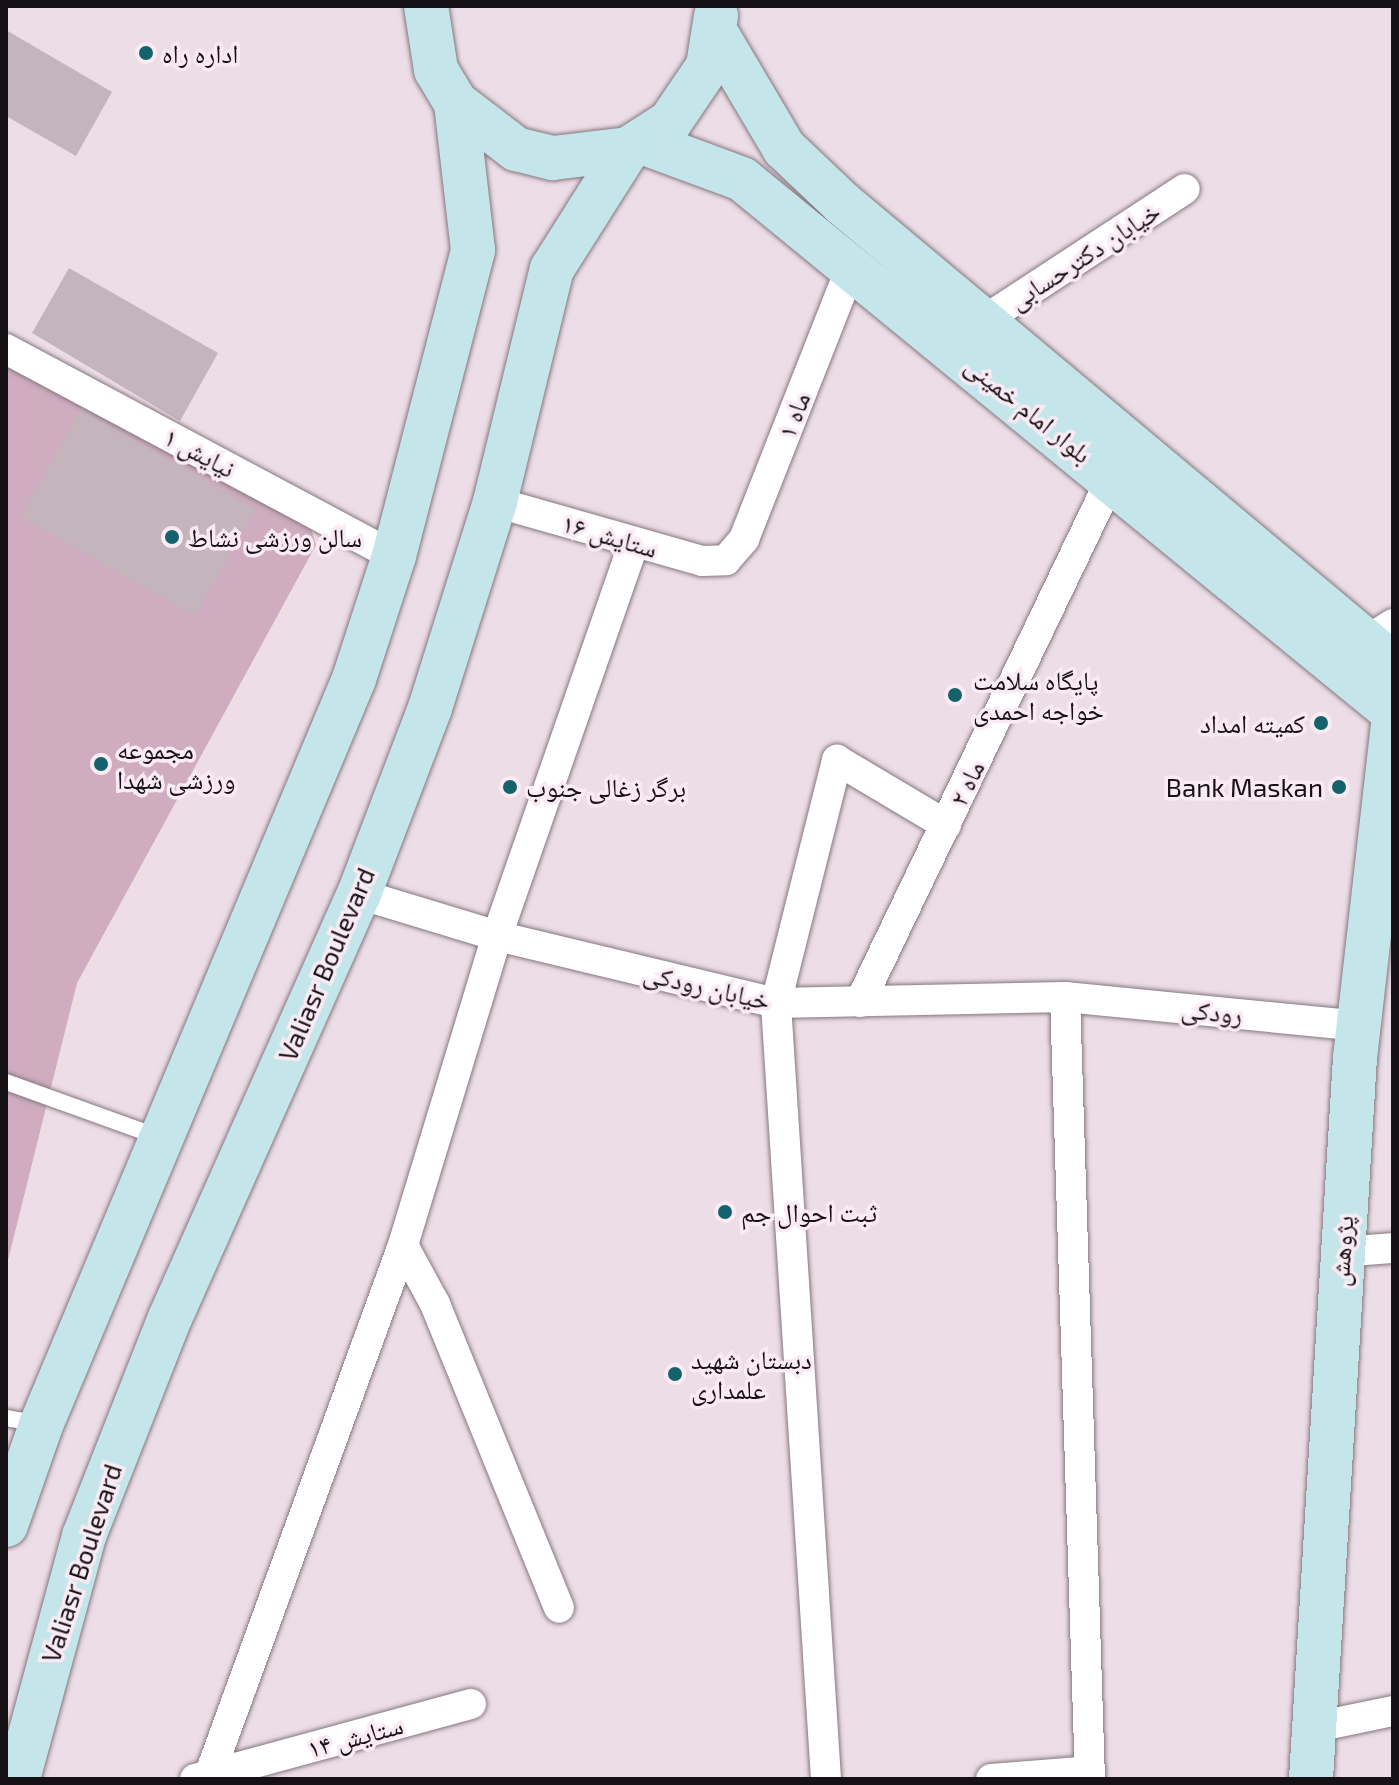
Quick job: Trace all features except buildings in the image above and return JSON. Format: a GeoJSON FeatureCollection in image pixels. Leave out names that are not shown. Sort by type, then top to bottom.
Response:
{"type":"FeatureCollection","features":[{"type":"Feature","properties":{"kind":"main road"},"geometry":{"type":"LineString","coordinates":[[6,1525],[24,1421],[161,1138],[354,679],[394,556],[473,250],[456,103],[423,15]]}},
{"type":"Feature","properties":{"kind":"main road","name":"بلوار امام خمینی"},"geometry":{"type":"LineString","coordinates":[[716,20],[771,127],[843,204],[983,321],[1384,643]]}},
{"type":"Feature","properties":{"kind":"main road","name":"Valiasr Boulevard"},"geometry":{"type":"LineString","coordinates":[[18,1779],[95,1508],[170,1318],[359,894],[430,708],[495,502],[552,269],[635,146],[692,96],[716,20]]}},
{"type":"Feature","properties":{"kind":"main road"},"geometry":{"type":"LineString","coordinates":[[456,103],[516,149],[578,159],[635,146]]}},
{"type":"Feature","properties":{"kind":"main road"},"geometry":{"type":"LineString","coordinates":[[732,174],[737,139],[771,127]]}},
{"type":"Feature","properties":{"kind":"main road","name":"بلوار امام خمینی"},"geometry":{"type":"LineString","coordinates":[[635,146],[732,174],[852,265],[1393,712]]}},
{"type":"Feature","properties":{"kind":"main road","name":"پژوهش"},"geometry":{"type":"LineString","coordinates":[[1311,1779],[1311,1728],[1341,1252],[1359,1026],[1393,724]]}},
{"type":"Feature","properties":{"kind":"street","name":"خیابان دکترحسابی"},"geometry":{"type":"LineString","coordinates":[[983,321],[1185,189]]}},
{"type":"Feature","properties":{"kind":"street","name":"ماه ۱"},"geometry":{"type":"LineString","coordinates":[[726,560],[744,539],[852,265]]}},
{"type":"Feature","properties":{"kind":"street","name":"نیایش ۱"},"geometry":{"type":"LineString","coordinates":[[6,349],[394,556]]}},
{"type":"Feature","properties":{"kind":"street","name":"ماه ۲"},"geometry":{"type":"LineString","coordinates":[[860,1002],[1112,477]]}},
{"type":"Feature","properties":{"kind":"street","name":"ستایش ۱۶"},"geometry":{"type":"LineString","coordinates":[[495,502],[702,561],[726,560]]}},
{"type":"Feature","properties":{"kind":"street"},"geometry":{"type":"LineString","coordinates":[[203,1778],[403,1245],[497,936],[634,542]]}},
{"type":"Feature","properties":{"kind":"street"},"geometry":{"type":"LineString","coordinates":[[826,1779],[776,1003],[837,760],[946,825]]}},
{"type":"Feature","properties":{"kind":"street","name":"خیابان رودکی"},"geometry":{"type":"LineString","coordinates":[[359,894],[497,936],[776,1003],[1065,997]]}},
{"type":"Feature","properties":{"kind":"street"},"geometry":{"type":"LineString","coordinates":[[991,1779],[1090,1775],[1065,997]]}},
{"type":"Feature","properties":{"kind":"street","name":"رودکی"},"geometry":{"type":"LineString","coordinates":[[1065,997],[1359,1026]]}},
{"type":"Feature","properties":{"kind":"street"},"geometry":{"type":"LineString","coordinates":[[403,1245],[435,1304],[559,1608]]}},
{"type":"Feature","properties":{"kind":"street"},"geometry":{"type":"LineString","coordinates":[[1341,1252],[1393,1248]]}},
{"type":"Feature","properties":{"kind":"street","name":"ستایش ۱۴"},"geometry":{"type":"LineString","coordinates":[[203,1778],[471,1704]]}},
{"type":"Feature","properties":{"kind":"street"},"geometry":{"type":"LineString","coordinates":[[1311,1728],[1393,1711]]}},
{"type":"Feature","properties":{"kind":"lane"},"geometry":{"type":"LineString","coordinates":[[6,1082],[161,1138]]}},
{"type":"Feature","properties":{"kind":"shaded area","name":"مجموعه ورزشی شهدا"},"geometry":{"type":"Polygon","coordinates":[[[6,355],[310,525],[316,545],[77,983],[6,1268],[6,355]]]}},
{"type":"Feature","properties":{"kind":"place","name":"اداره راه"},"geometry":{"type":"Point","coordinates":[146,53]}},
{"type":"Feature","properties":{"kind":"place","name":"سالن ورزشی نشاط"},"geometry":{"type":"Point","coordinates":[172,537]}},
{"type":"Feature","properties":{"kind":"place","name":"پایگاه سلامت خواجه احمدی"},"geometry":{"type":"Point","coordinates":[955,695]}},
{"type":"Feature","properties":{"kind":"place","name":"کمیته امداد"},"geometry":{"type":"Point","coordinates":[1321,723]}},
{"type":"Feature","properties":{"kind":"place","name":"مجموعه ورزشی شهدا"},"geometry":{"type":"Point","coordinates":[101,764]}},
{"type":"Feature","properties":{"kind":"place","name":"برگر زغالی جنوب"},"geometry":{"type":"Point","coordinates":[510,787]}},
{"type":"Feature","properties":{"kind":"place","name":"Bank Maskan"},"geometry":{"type":"Point","coordinates":[1339,787]}},
{"type":"Feature","properties":{"kind":"place","name":"ثبت احوال جم"},"geometry":{"type":"Point","coordinates":[725,1212]}},
{"type":"Feature","properties":{"kind":"place","name":"دبستان شهید علمداری"},"geometry":{"type":"Point","coordinates":[675,1374]}}]}
